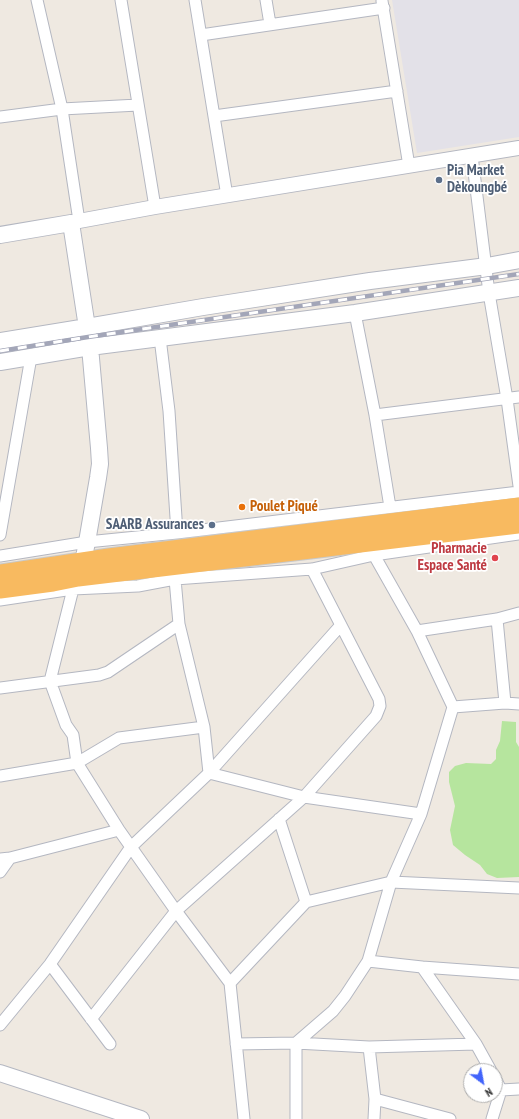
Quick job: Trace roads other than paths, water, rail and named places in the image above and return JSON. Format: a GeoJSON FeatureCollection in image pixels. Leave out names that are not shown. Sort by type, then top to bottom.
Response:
{"type":"FeatureCollection","features":[{"type":"Feature","properties":{"kind":"highway"},"geometry":{"type":"LineString","coordinates":[[0,589],[53,582],[78,576],[519,507]]}},
{"type":"Feature","properties":{"kind":"highway"},"geometry":{"type":"LineString","coordinates":[[0,574],[78,576],[519,524]]}},
{"type":"Feature","properties":{"kind":"main road"},"geometry":{"type":"LineString","coordinates":[[0,235],[75,222],[90,347],[100,464],[87,542],[78,576]]}},
{"type":"Feature","properties":{"kind":"main road"},"geometry":{"type":"LineString","coordinates":[[0,340],[370,281],[487,266],[519,260]]}},
{"type":"Feature","properties":{"kind":"main road"},"geometry":{"type":"LineString","coordinates":[[0,362],[90,347],[355,313],[519,288]]}},
{"type":"Feature","properties":{"kind":"main road"},"geometry":{"type":"LineString","coordinates":[[0,1073],[141,1119]]}},
{"type":"Feature","properties":{"kind":"street"},"geometry":{"type":"LineString","coordinates":[[37,0],[62,109],[75,222],[155,207],[519,148]]}},
{"type":"Feature","properties":{"kind":"street"},"geometry":{"type":"LineString","coordinates":[[121,0],[155,207]]}},
{"type":"Feature","properties":{"kind":"street"},"geometry":{"type":"LineString","coordinates":[[194,0],[227,196]]}},
{"type":"Feature","properties":{"kind":"street"},"geometry":{"type":"LineString","coordinates":[[266,0],[270,24]]}},
{"type":"Feature","properties":{"kind":"street"},"geometry":{"type":"LineString","coordinates":[[201,35],[383,4],[409,166]]}},
{"type":"Feature","properties":{"kind":"street"},"geometry":{"type":"LineString","coordinates":[[214,116],[397,91]]}},
{"type":"Feature","properties":{"kind":"street"},"geometry":{"type":"LineString","coordinates":[[0,117],[62,109],[138,105]]}},
{"type":"Feature","properties":{"kind":"street"},"geometry":{"type":"LineString","coordinates":[[472,156],[487,266],[489,293],[507,399],[519,486]]}},
{"type":"Feature","properties":{"kind":"street"},"geometry":{"type":"LineString","coordinates":[[355,313],[375,415],[390,507]]}},
{"type":"Feature","properties":{"kind":"street"},"geometry":{"type":"LineString","coordinates":[[160,338],[168,411],[177,533]]}},
{"type":"Feature","properties":{"kind":"street"},"geometry":{"type":"LineString","coordinates":[[0,535],[31,357]]}},
{"type":"Feature","properties":{"kind":"street"},"geometry":{"type":"LineString","coordinates":[[375,415],[519,397]]}},
{"type":"Feature","properties":{"kind":"street"},"geometry":{"type":"LineString","coordinates":[[0,556],[87,542],[177,533],[519,492]]}},
{"type":"Feature","properties":{"kind":"street"},"geometry":{"type":"LineString","coordinates":[[0,600],[78,576],[138,586],[176,579],[312,569],[374,555],[519,534]]}},
{"type":"Feature","properties":{"kind":"street"},"geometry":{"type":"LineString","coordinates":[[296,1119],[296,1043],[337,1006],[368,961],[390,882],[421,814],[453,707],[418,631],[374,555]]}},
{"type":"Feature","properties":{"kind":"street"},"geometry":{"type":"LineString","coordinates":[[91,1019],[176,911],[304,797],[376,716],[380,706],[379,699],[312,569]]}},
{"type":"Feature","properties":{"kind":"street"},"geometry":{"type":"LineString","coordinates":[[78,576],[50,681],[66,726],[73,736],[77,763],[119,830],[176,911],[230,983],[244,1119]]}},
{"type":"Feature","properties":{"kind":"street"},"geometry":{"type":"LineString","coordinates":[[176,579],[179,624],[204,727],[209,773]]}},
{"type":"Feature","properties":{"kind":"street"},"geometry":{"type":"LineString","coordinates":[[418,631],[497,619],[519,613]]}},
{"type":"Feature","properties":{"kind":"street"},"geometry":{"type":"LineString","coordinates":[[497,619],[505,703]]}},
{"type":"Feature","properties":{"kind":"street"},"geometry":{"type":"LineString","coordinates":[[0,688],[108,672],[179,624]]}},
{"type":"Feature","properties":{"kind":"street"},"geometry":{"type":"LineString","coordinates":[[0,1024],[50,964],[131,847],[209,773],[341,625]]}},
{"type":"Feature","properties":{"kind":"street"},"geometry":{"type":"LineString","coordinates":[[453,707],[505,703],[519,704]]}},
{"type":"Feature","properties":{"kind":"street"},"geometry":{"type":"LineString","coordinates":[[0,776],[77,763],[119,738],[204,727]]}},
{"type":"Feature","properties":{"kind":"street"},"geometry":{"type":"LineString","coordinates":[[209,773],[304,797],[421,814]]}},
{"type":"Feature","properties":{"kind":"street"},"geometry":{"type":"LineString","coordinates":[[279,819],[306,902]]}},
{"type":"Feature","properties":{"kind":"street"},"geometry":{"type":"LineString","coordinates":[[0,872],[5,859],[119,830]]}},
{"type":"Feature","properties":{"kind":"street"},"geometry":{"type":"LineString","coordinates":[[230,983],[306,902],[390,882],[519,888]]}},
{"type":"Feature","properties":{"kind":"street"},"geometry":{"type":"LineString","coordinates":[[368,961],[422,968],[519,974]]}},
{"type":"Feature","properties":{"kind":"street"},"geometry":{"type":"LineString","coordinates":[[50,964],[110,1044]]}},
{"type":"Feature","properties":{"kind":"street"},"geometry":{"type":"LineString","coordinates":[[422,968],[476,1044],[487,1063]]}},
{"type":"Feature","properties":{"kind":"street"},"geometry":{"type":"LineString","coordinates":[[236,1044],[296,1043],[369,1047],[476,1044]]}},
{"type":"Feature","properties":{"kind":"street"},"geometry":{"type":"LineString","coordinates":[[369,1047],[375,1099],[374,1119]]}},
{"type":"Feature","properties":{"kind":"street"},"geometry":{"type":"LineString","coordinates":[[503,1090],[519,1089]]}},
{"type":"Feature","properties":{"kind":"street"},"geometry":{"type":"LineString","coordinates":[[375,1099],[450,1119]]}},
{"type":"Feature","properties":{"kind":"street"},"geometry":{"type":"LineString","coordinates":[[492,1119],[497,1103]]}},
{"type":"Feature","properties":{"kind":"railway"},"geometry":{"type":"LineString","coordinates":[[0,351],[519,274]]}},
{"type":"Feature","properties":{"kind":"place","name":"Pia Market Dèkoungbé"},"geometry":{"type":"Point","coordinates":[439,180]}},
{"type":"Feature","properties":{"kind":"place","name":"Poulet Piqué"},"geometry":{"type":"Point","coordinates":[242,507]}},
{"type":"Feature","properties":{"kind":"place","name":"SAARB Assurances"},"geometry":{"type":"Point","coordinates":[212,525]}},
{"type":"Feature","properties":{"kind":"place","name":"Pharmacie Espace Santé"},"geometry":{"type":"Point","coordinates":[495,558]}}]}
